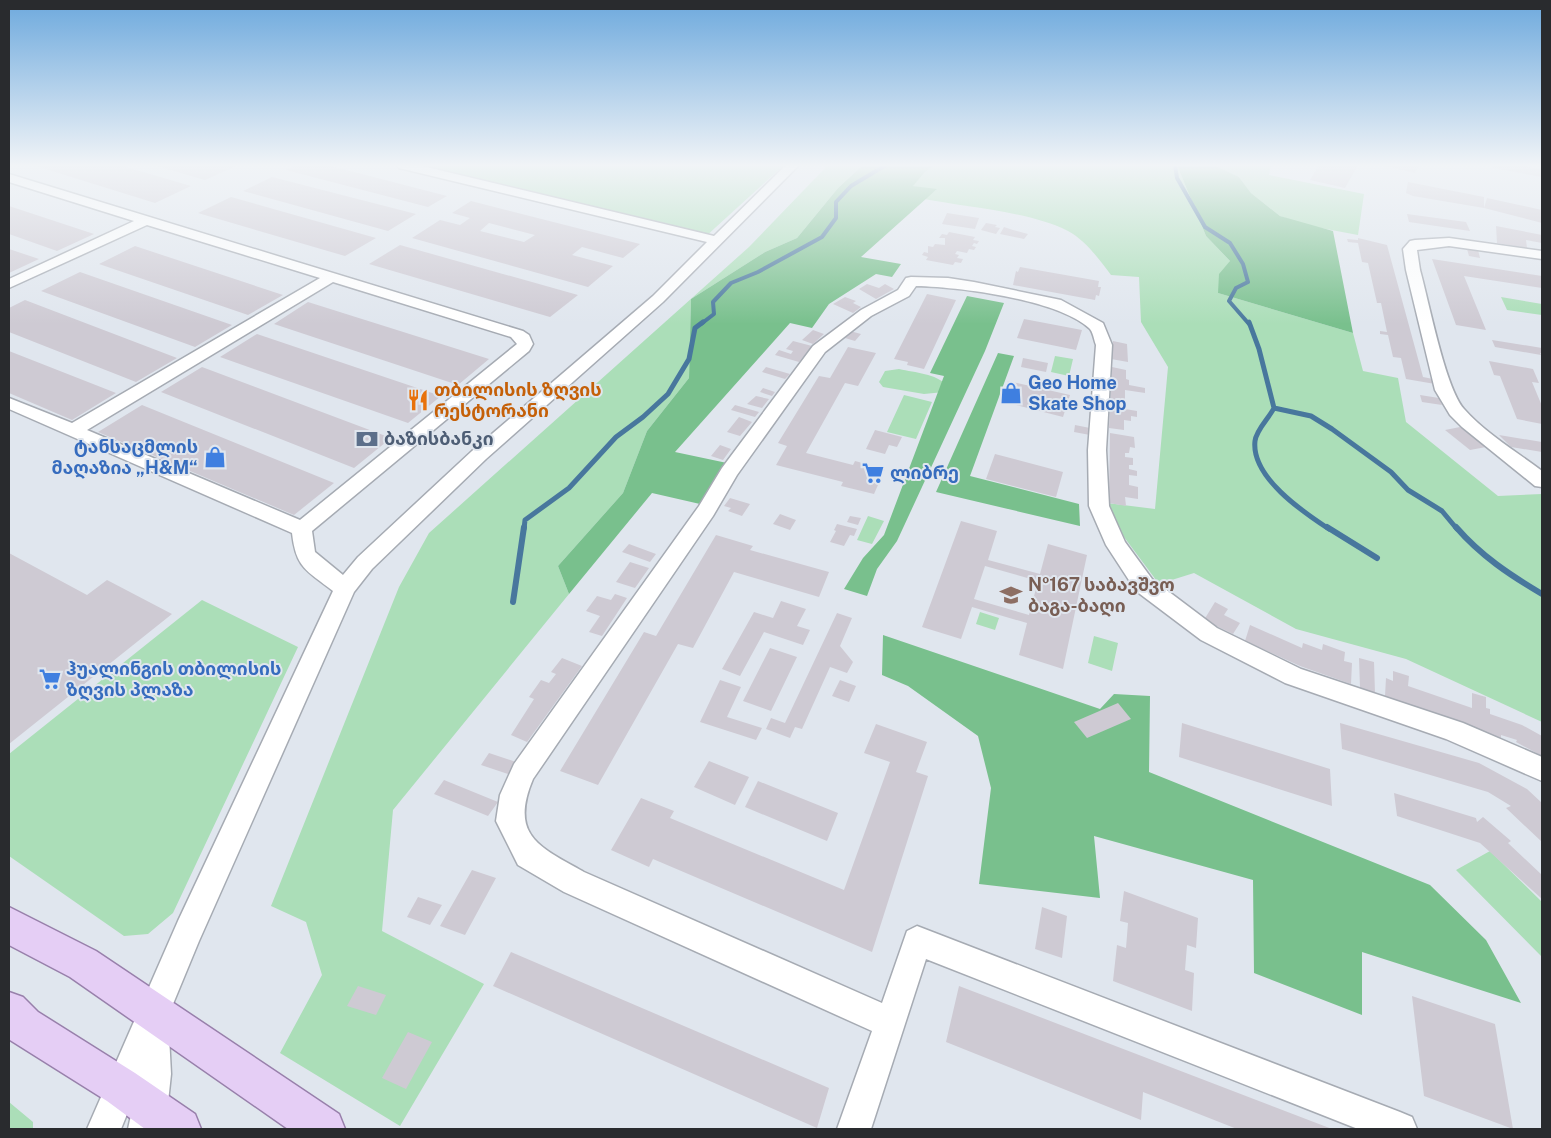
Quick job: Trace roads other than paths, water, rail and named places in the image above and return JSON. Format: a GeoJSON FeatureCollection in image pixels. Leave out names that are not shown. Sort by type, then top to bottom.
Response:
{"type":"FeatureCollection","features":[{"type":"Feature","properties":{"kind":"main road"},"geometry":{"type":"LineString","coordinates":[[9,926],[83,964],[324,1129]]}},
{"type":"Feature","properties":{"kind":"main road"},"geometry":{"type":"LineString","coordinates":[[9,1011],[24,1026],[149,1114]]}},
{"type":"Feature","properties":{"kind":"street"},"geometry":{"type":"LineString","coordinates":[[140,218],[517,334],[523,338],[525,344],[523,348],[302,528]]}},
{"type":"Feature","properties":{"kind":"street"},"geometry":{"type":"LineString","coordinates":[[623,218],[718,241]]}},
{"type":"Feature","properties":{"kind":"street"},"geometry":{"type":"LineString","coordinates":[[104,1129],[149,1114],[155,1066],[153,1013],[192,922],[346,588],[365,563],[480,455],[658,299],[741,218]]}},
{"type":"Feature","properties":{"kind":"street"},"geometry":{"type":"LineString","coordinates":[[9,284],[146,220]]}},
{"type":"Feature","properties":{"kind":"street"},"geometry":{"type":"LineString","coordinates":[[1542,255],[1449,242],[1415,244],[1410,249],[1413,270],[1444,390],[1456,411],[1468,423],[1542,481]]}},
{"type":"Feature","properties":{"kind":"street"},"geometry":{"type":"LineString","coordinates":[[74,430],[332,277]]}},
{"type":"Feature","properties":{"kind":"street"},"geometry":{"type":"LineString","coordinates":[[891,1023],[574,882],[528,855],[509,821],[513,795],[523,772],[706,511],[729,472],[819,349],[866,313],[904,293],[912,281],[948,282],[974,286],[1061,305],[1097,326],[1104,345],[1097,450],[1099,506],[1116,545],[1144,585],[1209,634],[1293,676],[1454,731],[1542,769]]}},
{"type":"Feature","properties":{"kind":"street"},"geometry":{"type":"LineString","coordinates":[[9,402],[302,528]]}},
{"type":"Feature","properties":{"kind":"street"},"geometry":{"type":"LineString","coordinates":[[302,528],[306,554],[314,565],[346,588]]}},
{"type":"Feature","properties":{"kind":"street"},"geometry":{"type":"LineString","coordinates":[[854,1129],[917,941],[1400,1129]]}},
{"type":"Feature","properties":{"kind":"waterway"},"geometry":{"type":"LineString","coordinates":[[701,324],[714,314],[713,302],[731,283],[758,272],[822,237],[836,218]]}},
{"type":"Feature","properties":{"kind":"waterway"},"geometry":{"type":"LineString","coordinates":[[1200,218],[1205,227],[1230,243],[1243,264],[1248,282],[1236,288],[1229,301],[1249,324]]}},
{"type":"Feature","properties":{"kind":"waterway"},"geometry":{"type":"LineString","coordinates":[[524,529],[525,520],[569,488],[616,437],[643,417],[668,394],[689,359],[695,328],[703,322]]}},
{"type":"Feature","properties":{"kind":"waterway"},"geometry":{"type":"LineString","coordinates":[[1249,322],[1259,349],[1274,408]]}},
{"type":"Feature","properties":{"kind":"waterway"},"geometry":{"type":"LineString","coordinates":[[1274,408],[1311,416],[1332,429],[1391,472],[1408,490],[1442,511],[1457,529]]}},
{"type":"Feature","properties":{"kind":"waterway"},"geometry":{"type":"LineString","coordinates":[[1274,408],[1260,428],[1255,441],[1256,454],[1261,468],[1293,503],[1329,529]]}},
{"type":"Feature","properties":{"kind":"waterway"},"geometry":{"type":"LineString","coordinates":[[513,602],[524,527]]}},
{"type":"Feature","properties":{"kind":"waterway"},"geometry":{"type":"LineString","coordinates":[[1327,527],[1377,558]]}},
{"type":"Feature","properties":{"kind":"waterway"},"geometry":{"type":"LineString","coordinates":[[1456,527],[1475,547],[1496,564],[1542,594]]}},
{"type":"Feature","properties":{"kind":"place","name":"Geo Home Skate Shop"},"geometry":{"type":"Point","coordinates":[1011,393]}},
{"type":"Feature","properties":{"kind":"place","name":"თბილისის ზღვის რესტორანი"},"geometry":{"type":"Point","coordinates":[418,400]}},
{"type":"Feature","properties":{"kind":"place","name":"ბაზისბანკი"},"geometry":{"type":"Point","coordinates":[367,439]}},
{"type":"Feature","properties":{"kind":"place","name":"ტანსაცმლის მაღაზია „H&M“"},"geometry":{"type":"Point","coordinates":[215,457]}},
{"type":"Feature","properties":{"kind":"place","name":"ლიბრე"},"geometry":{"type":"Point","coordinates":[873,473]}},
{"type":"Feature","properties":{"kind":"place","name":"№167 საბავშვო ბაგა-ბაღი"},"geometry":{"type":"Point","coordinates":[1011,595]}},
{"type":"Feature","properties":{"kind":"place","name":"ჰუალინგის თბილისის ზღვის პლაზა"},"geometry":{"type":"Point","coordinates":[50,679]}}]}
